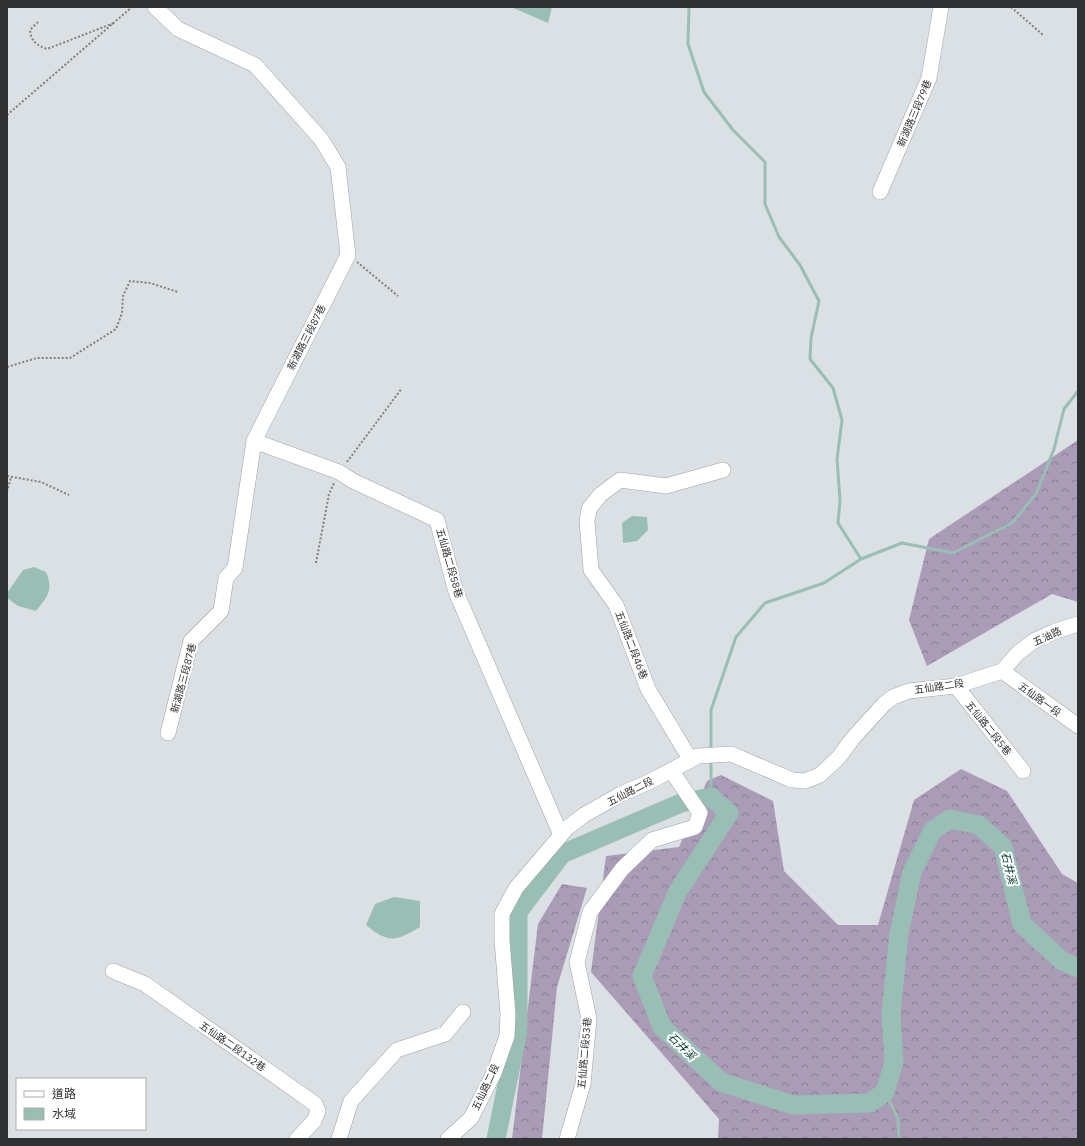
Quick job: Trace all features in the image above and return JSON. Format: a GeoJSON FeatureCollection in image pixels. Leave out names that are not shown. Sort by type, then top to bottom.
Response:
{"type":"FeatureCollection","features":[{"type":"Feature","properties":{"kind":"street"},"geometry":{"type":"LineString","coordinates":[[155,7],[178,29],[254,65],[321,139],[338,167],[348,254]]}},
{"type":"Feature","properties":{"kind":"street","name":"新湖路三段79巷"},"geometry":{"type":"LineString","coordinates":[[880,192],[929,78],[941,7]]}},
{"type":"Feature","properties":{"kind":"street","name":"新湖路三段87巷"},"geometry":{"type":"LineString","coordinates":[[168,732],[191,641],[220,611],[226,578],[235,568],[254,441],[348,254]]}},
{"type":"Feature","properties":{"kind":"street","name":"五仙路二段58巷"},"geometry":{"type":"LineString","coordinates":[[254,441],[339,472],[353,481],[437,520],[456,592],[561,834]]}},
{"type":"Feature","properties":{"kind":"street","name":"五仙路二段46巷"},"geometry":{"type":"LineString","coordinates":[[694,758],[648,689],[616,605],[591,570],[587,521],[589,509],[600,495],[620,480],[666,486],[724,470]]}},
{"type":"Feature","properties":{"kind":"street","name":"五油路"},"geometry":{"type":"LineString","coordinates":[[1002,671],[1018,653],[1035,640],[1078,624]]}},
{"type":"Feature","properties":{"kind":"street","name":"五仙路二段"},"geometry":{"type":"LineString","coordinates":[[448,1139],[471,1118],[494,1073],[507,1036],[508,1014],[502,940],[502,914],[516,888],[561,834],[584,815],[621,794],[694,758],[723,753],[731,754],[792,780],[805,781],[820,775],[884,704],[893,697],[909,691],[956,686],[1002,671]]}},
{"type":"Feature","properties":{"kind":"street","name":"五仙路一段"},"geometry":{"type":"LineString","coordinates":[[1002,671],[1078,726]]}},
{"type":"Feature","properties":{"kind":"street","name":"五仙路二段5巷"},"geometry":{"type":"LineString","coordinates":[[956,686],[1023,771]]}},
{"type":"Feature","properties":{"kind":"street","name":"五仙路二段53巷"},"geometry":{"type":"LineString","coordinates":[[567,1139],[583,1084],[589,1018],[577,962],[590,912],[622,869],[652,840],[695,827],[700,813],[671,770]]}},
{"type":"Feature","properties":{"kind":"street","name":"五仙路二段132巷"},"geometry":{"type":"LineString","coordinates":[[113,971],[145,984],[315,1104],[318,1111],[314,1121],[297,1139]]}},
{"type":"Feature","properties":{"kind":"street"},"geometry":{"type":"LineString","coordinates":[[339,1139],[351,1101],[397,1050],[445,1034],[463,1012]]}},
{"type":"Feature","properties":{"kind":"path"},"geometry":{"type":"LineString","coordinates":[[7,115],[132,7]]}},
{"type":"Feature","properties":{"kind":"path"},"geometry":{"type":"LineString","coordinates":[[1011,7],[1043,35]]}},
{"type":"Feature","properties":{"kind":"path"},"geometry":{"type":"LineString","coordinates":[[38,22],[30,30],[31,37],[36,45],[47,49],[116,22]]}},
{"type":"Feature","properties":{"kind":"path"},"geometry":{"type":"LineString","coordinates":[[348,254],[398,296]]}},
{"type":"Feature","properties":{"kind":"path"},"geometry":{"type":"LineString","coordinates":[[7,367],[38,358],[70,358],[116,329],[122,313],[123,296],[130,281],[150,283],[178,292]]}},
{"type":"Feature","properties":{"kind":"path"},"geometry":{"type":"LineString","coordinates":[[316,563],[329,494],[339,472],[402,388]]}},
{"type":"Feature","properties":{"kind":"path"},"geometry":{"type":"LineString","coordinates":[[7,476],[41,482],[69,495]]}},
{"type":"Feature","properties":{"kind":"path"},"geometry":{"type":"LineString","coordinates":[[7,492],[11,476]]}},
{"type":"Feature","properties":{"kind":"green space"},"geometry":{"type":"Polygon","coordinates":[[[1078,440],[1078,602],[1052,594],[927,666],[909,620],[929,539],[1078,440]]]}},
{"type":"Feature","properties":{"kind":"green space"},"geometry":{"type":"Polygon","coordinates":[[[961,769],[1007,791],[1062,874],[1078,883],[1078,1139],[718,1139],[719,1119],[591,972],[606,856],[679,847],[707,781],[721,775],[773,801],[784,871],[838,925],[878,925],[914,800],[961,769]]]}},
{"type":"Feature","properties":{"kind":"green space"},"geometry":{"type":"Polygon","coordinates":[[[562,884],[587,888],[557,987],[542,1139],[512,1139],[538,924],[562,884]]]}},
{"type":"Feature","properties":{"kind":"water"},"geometry":{"type":"Polygon","coordinates":[[[511,7],[552,7],[548,23],[511,7]]]}},
{"type":"Feature","properties":{"kind":"water"},"geometry":{"type":"Polygon","coordinates":[[[632,516],[647,517],[648,530],[637,541],[623,543],[622,523],[632,516]]]}},
{"type":"Feature","properties":{"kind":"water"},"geometry":{"type":"Polygon","coordinates":[[[34,567],[46,572],[49,584],[48,593],[36,611],[18,606],[7,598],[7,593],[23,570],[34,567]]]}},
{"type":"Feature","properties":{"kind":"water"},"geometry":{"type":"Polygon","coordinates":[[[394,897],[420,901],[420,927],[399,938],[387,938],[366,925],[375,904],[394,897]]]}},
{"type":"Feature","properties":{"kind":"waterway"},"geometry":{"type":"LineString","coordinates":[[689,7],[688,44],[704,92],[733,130],[765,162],[765,204],[779,237],[800,265],[819,301],[811,338],[810,359],[833,388],[842,420],[837,459],[840,500],[838,523],[861,559]]}},
{"type":"Feature","properties":{"kind":"waterway"},"geometry":{"type":"LineString","coordinates":[[711,751],[711,710],[736,637],[765,603],[824,583],[861,559],[902,543],[953,553],[1012,523],[1036,494],[1054,449],[1064,409],[1078,391]]}},
{"type":"Feature","properties":{"kind":"waterway"},"geometry":{"type":"LineString","coordinates":[[711,759],[711,797]]}},
{"type":"Feature","properties":{"kind":"waterway","name":"石井溪"},"geometry":{"type":"LineString","coordinates":[[496,1139],[518,1031],[518,912],[562,854],[681,803],[711,797],[729,813],[678,891],[642,976],[662,1027],[721,1082],[793,1105],[870,1103],[885,1092],[894,1062],[891,1014],[899,934],[912,872],[933,830],[950,819],[979,825],[1003,847],[1022,924],[1062,961],[1078,968]]}},
{"type":"Feature","properties":{"kind":"waterway"},"geometry":{"type":"LineString","coordinates":[[885,1092],[898,1119],[899,1139]]}}]}
